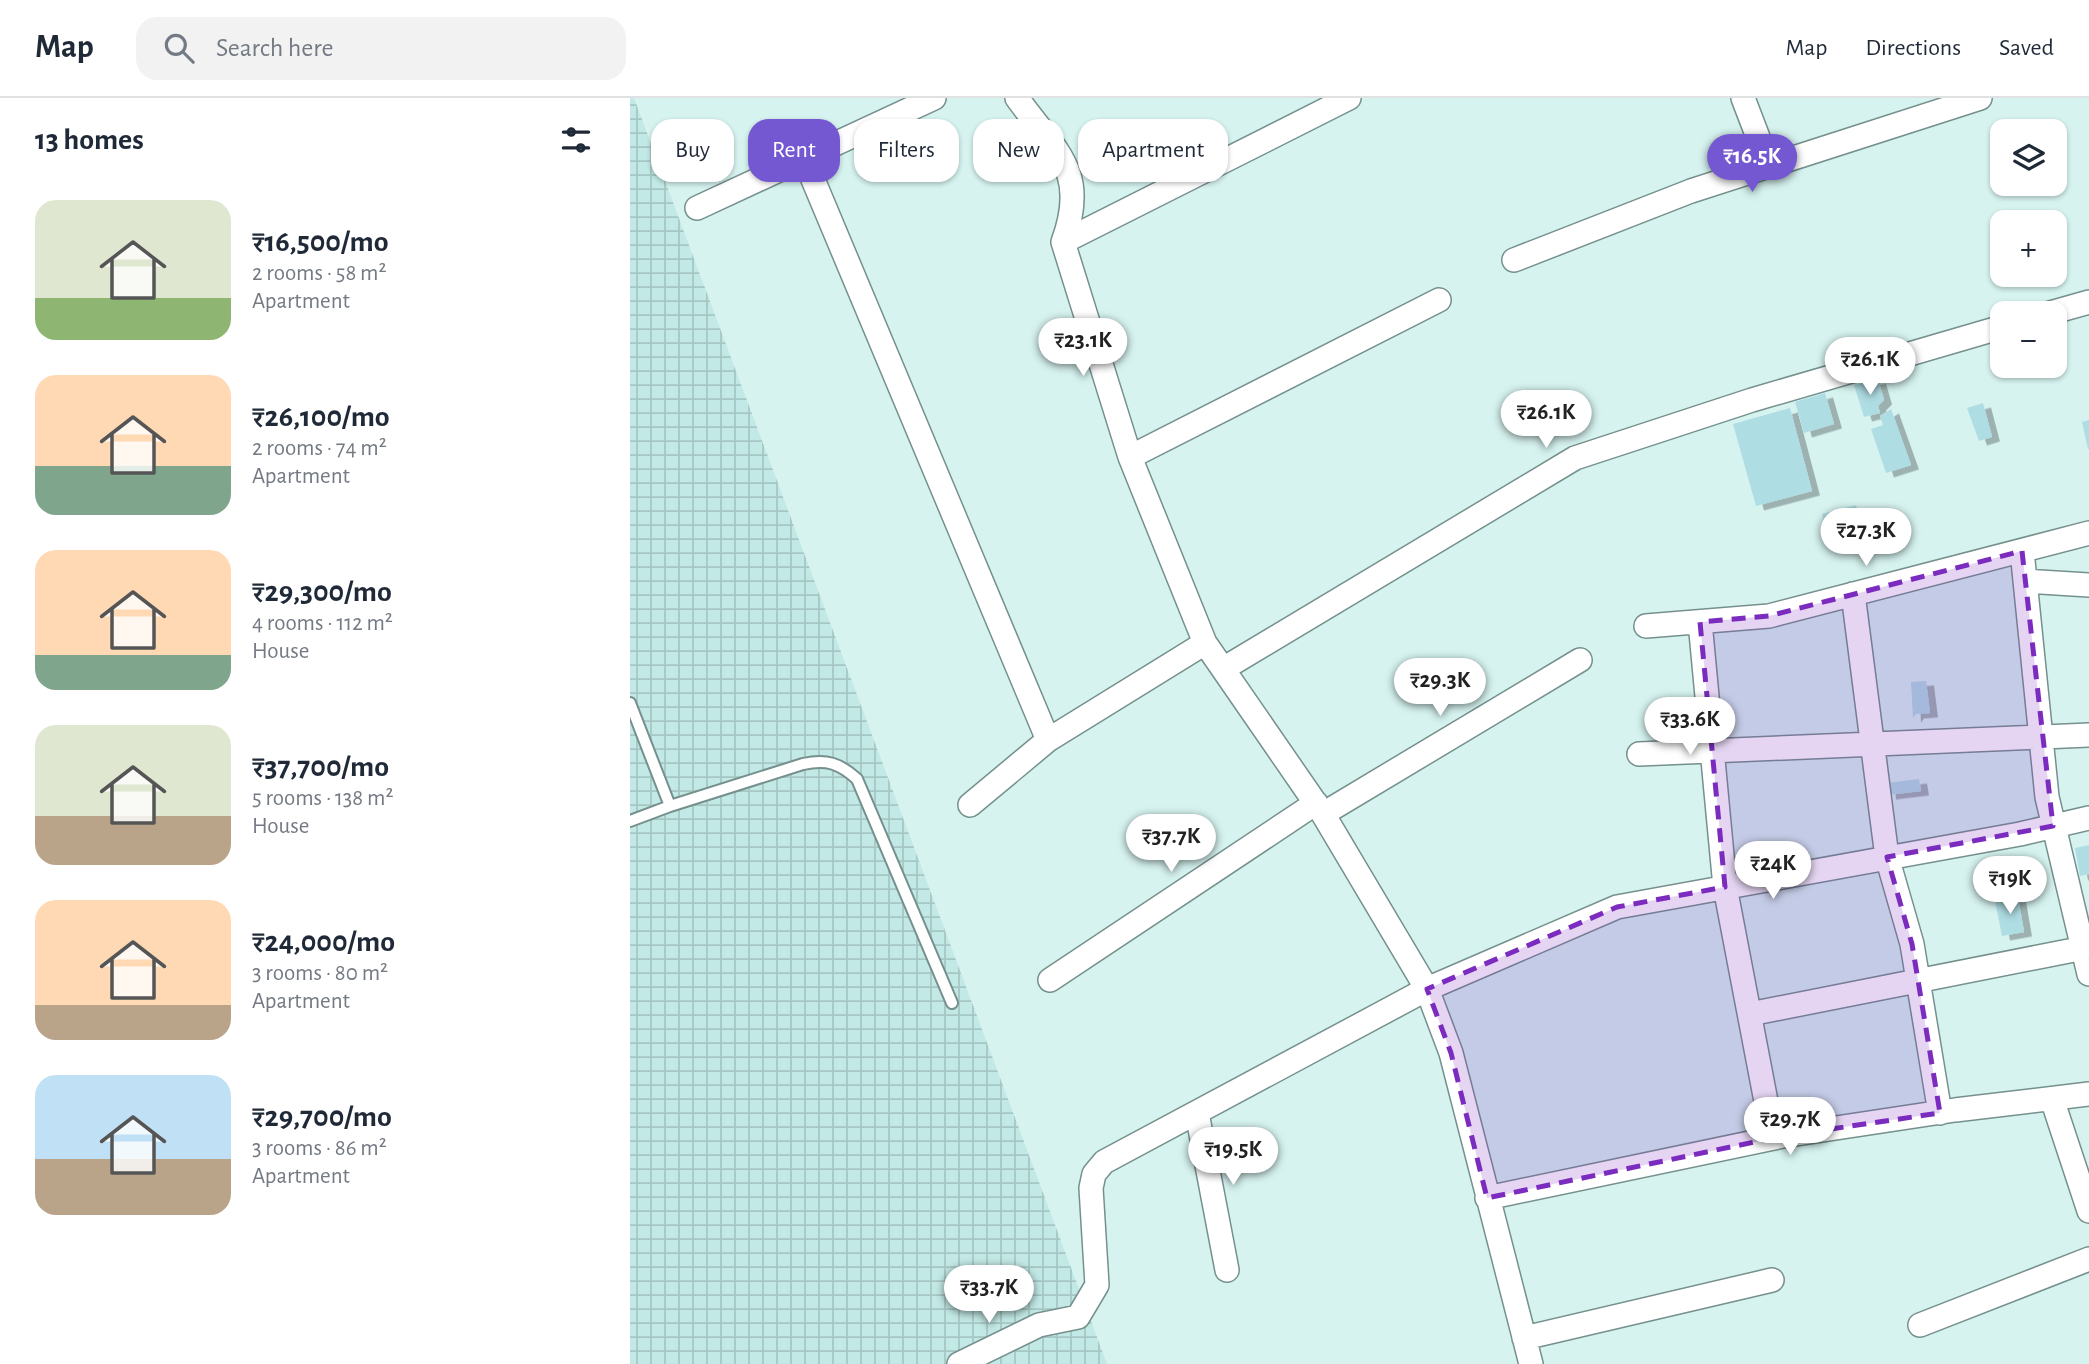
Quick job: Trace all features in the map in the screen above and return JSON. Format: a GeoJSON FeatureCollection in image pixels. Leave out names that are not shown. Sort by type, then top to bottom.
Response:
{"type":"FeatureCollection","features":[{"type":"Feature","properties":{"kind":"street"},"geometry":{"type":"LineString","coordinates":[[840,141],[934,98]]}},
{"type":"Feature","properties":{"kind":"street"},"geometry":{"type":"LineString","coordinates":[[1017,98],[1069,170],[1075,194],[1073,216],[1063,242],[1130,457],[1205,643],[1320,809],[1427,989],[1451,1053],[1531,1364]]}},
{"type":"Feature","properties":{"kind":"street"},"geometry":{"type":"LineString","coordinates":[[1063,242],[1349,98]]}},
{"type":"Feature","properties":{"kind":"street"},"geometry":{"type":"LineString","coordinates":[[1743,98],[1769,166]]}},
{"type":"Feature","properties":{"kind":"street"},"geometry":{"type":"LineString","coordinates":[[1514,260],[1691,191],[1980,98]]}},
{"type":"Feature","properties":{"kind":"street"},"geometry":{"type":"LineString","coordinates":[[697,208],[753,182]]}},
{"type":"Feature","properties":{"kind":"street"},"geometry":{"type":"LineString","coordinates":[[814,182],[1048,740]]}},
{"type":"Feature","properties":{"kind":"street"},"geometry":{"type":"LineString","coordinates":[[1130,457],[1439,300]]}},
{"type":"Feature","properties":{"kind":"street"},"geometry":{"type":"LineString","coordinates":[[2067,308],[2089,302]]}},
{"type":"Feature","properties":{"kind":"street"},"geometry":{"type":"LineString","coordinates":[[1223,669],[1575,458],[1752,400],[1990,331]]}},
{"type":"Feature","properties":{"kind":"street"},"geometry":{"type":"LineString","coordinates":[[1646,626],[1769,616],[2089,533]]}},
{"type":"Feature","properties":{"kind":"street"},"geometry":{"type":"LineString","coordinates":[[2022,551],[2053,826],[2086,948],[2089,974]]}},
{"type":"Feature","properties":{"kind":"street"},"geometry":{"type":"LineString","coordinates":[[2025,581],[2089,585]]}},
{"type":"Feature","properties":{"kind":"street"},"geometry":{"type":"LineString","coordinates":[[1853,594],[1887,857],[1912,944],[1940,1113]]}},
{"type":"Feature","properties":{"kind":"street"},"geometry":{"type":"LineString","coordinates":[[1700,622],[1725,887],[1773,1138]]}},
{"type":"Feature","properties":{"kind":"street"},"geometry":{"type":"LineString","coordinates":[[970,805],[1048,740],[1205,643]]}},
{"type":"Feature","properties":{"kind":"street"},"geometry":{"type":"LineString","coordinates":[[1050,980],[1320,809],[1580,660]]}},
{"type":"Feature","properties":{"kind":"street"},"geometry":{"type":"LineString","coordinates":[[1639,754],[1871,746],[2089,734]]}},
{"type":"Feature","properties":{"kind":"street"},"geometry":{"type":"LineString","coordinates":[[959,1364],[1039,1325],[1078,1317],[1097,1284],[1091,1188],[1094,1174],[1104,1163],[1427,989],[1617,907],[2089,818]]}},
{"type":"Feature","properties":{"kind":"street"},"geometry":{"type":"LineString","coordinates":[[1750,1014],[2086,948]]}},
{"type":"Feature","properties":{"kind":"street"},"geometry":{"type":"LineString","coordinates":[[1487,1198],[1773,1138],[2089,1094]]}},
{"type":"Feature","properties":{"kind":"street"},"geometry":{"type":"LineString","coordinates":[[2052,1099],[2089,1211]]}},
{"type":"Feature","properties":{"kind":"street"},"geometry":{"type":"LineString","coordinates":[[1197,1113],[1227,1270]]}},
{"type":"Feature","properties":{"kind":"street"},"geometry":{"type":"LineString","coordinates":[[1920,1325],[2089,1259]]}},
{"type":"Feature","properties":{"kind":"street"},"geometry":{"type":"LineString","coordinates":[[1524,1338],[1772,1280]]}},
{"type":"Feature","properties":{"kind":"lane"},"geometry":{"type":"LineString","coordinates":[[630,703],[670,806]]}},
{"type":"Feature","properties":{"kind":"lane"},"geometry":{"type":"LineString","coordinates":[[630,821],[803,764],[822,760],[841,765],[857,779],[952,1003]]}},
{"type":"Feature","properties":{"kind":"highlighted area"},"geometry":{"type":"Polygon","coordinates":[[[2022,551],[2053,826],[1887,857],[1912,944],[1940,1113],[1783,1136],[1487,1198],[1451,1053],[1427,989],[1617,907],[1725,887],[1700,622],[1769,616],[2022,551]]]}},
{"type":"Feature","properties":{"kind":"shaded area"},"geometry":{"type":"Polygon","coordinates":[[[630,98],[634,98],[651,144],[651,182],[665,182],[1107,1364],[630,1364],[630,98]]]}},
{"type":"Feature","properties":{"kind":"building"},"geometry":{"type":"Polygon","coordinates":[[[1878,379],[1884,400],[1878,406],[1880,413],[1864,417],[1854,385],[1878,379]]]}},
{"type":"Feature","properties":{"kind":"building"},"geometry":{"type":"Polygon","coordinates":[[[1825,393],[1834,424],[1804,433],[1795,402],[1825,393]]]}},
{"type":"Feature","properties":{"kind":"building"},"geometry":{"type":"Polygon","coordinates":[[[1983,403],[1992,437],[1979,441],[1967,408],[1983,403]]]}},
{"type":"Feature","properties":{"kind":"building"},"geometry":{"type":"Polygon","coordinates":[[[1790,408],[1812,491],[1756,506],[1733,424],[1790,408]]]}},
{"type":"Feature","properties":{"kind":"building"},"geometry":{"type":"Polygon","coordinates":[[[1891,409],[1911,465],[1886,473],[1871,429],[1883,425],[1880,416],[1891,409]]]}},
{"type":"Feature","properties":{"kind":"building"},"geometry":{"type":"Polygon","coordinates":[[[2089,420],[2089,449],[2088,449],[2082,422],[2089,420]]]}},
{"type":"Feature","properties":{"kind":"building"},"geometry":{"type":"Polygon","coordinates":[[[1856,505],[1865,536],[1831,546],[1822,514],[1856,505]]]}},
{"type":"Feature","properties":{"kind":"building"},"geometry":{"type":"Polygon","coordinates":[[[1926,681],[1930,713],[1916,714],[1913,718],[1911,682],[1926,681]]]}},
{"type":"Feature","properties":{"kind":"building"},"geometry":{"type":"Polygon","coordinates":[[[1919,779],[1921,791],[1888,795],[1887,783],[1919,779]]]}},
{"type":"Feature","properties":{"kind":"building"},"geometry":{"type":"Polygon","coordinates":[[[2089,845],[2089,874],[2080,876],[2075,848],[2089,845]]]}},
{"type":"Feature","properties":{"kind":"building"},"geometry":{"type":"Polygon","coordinates":[[[2018,897],[2024,932],[2002,936],[1995,901],[2018,897]]]}}]}
